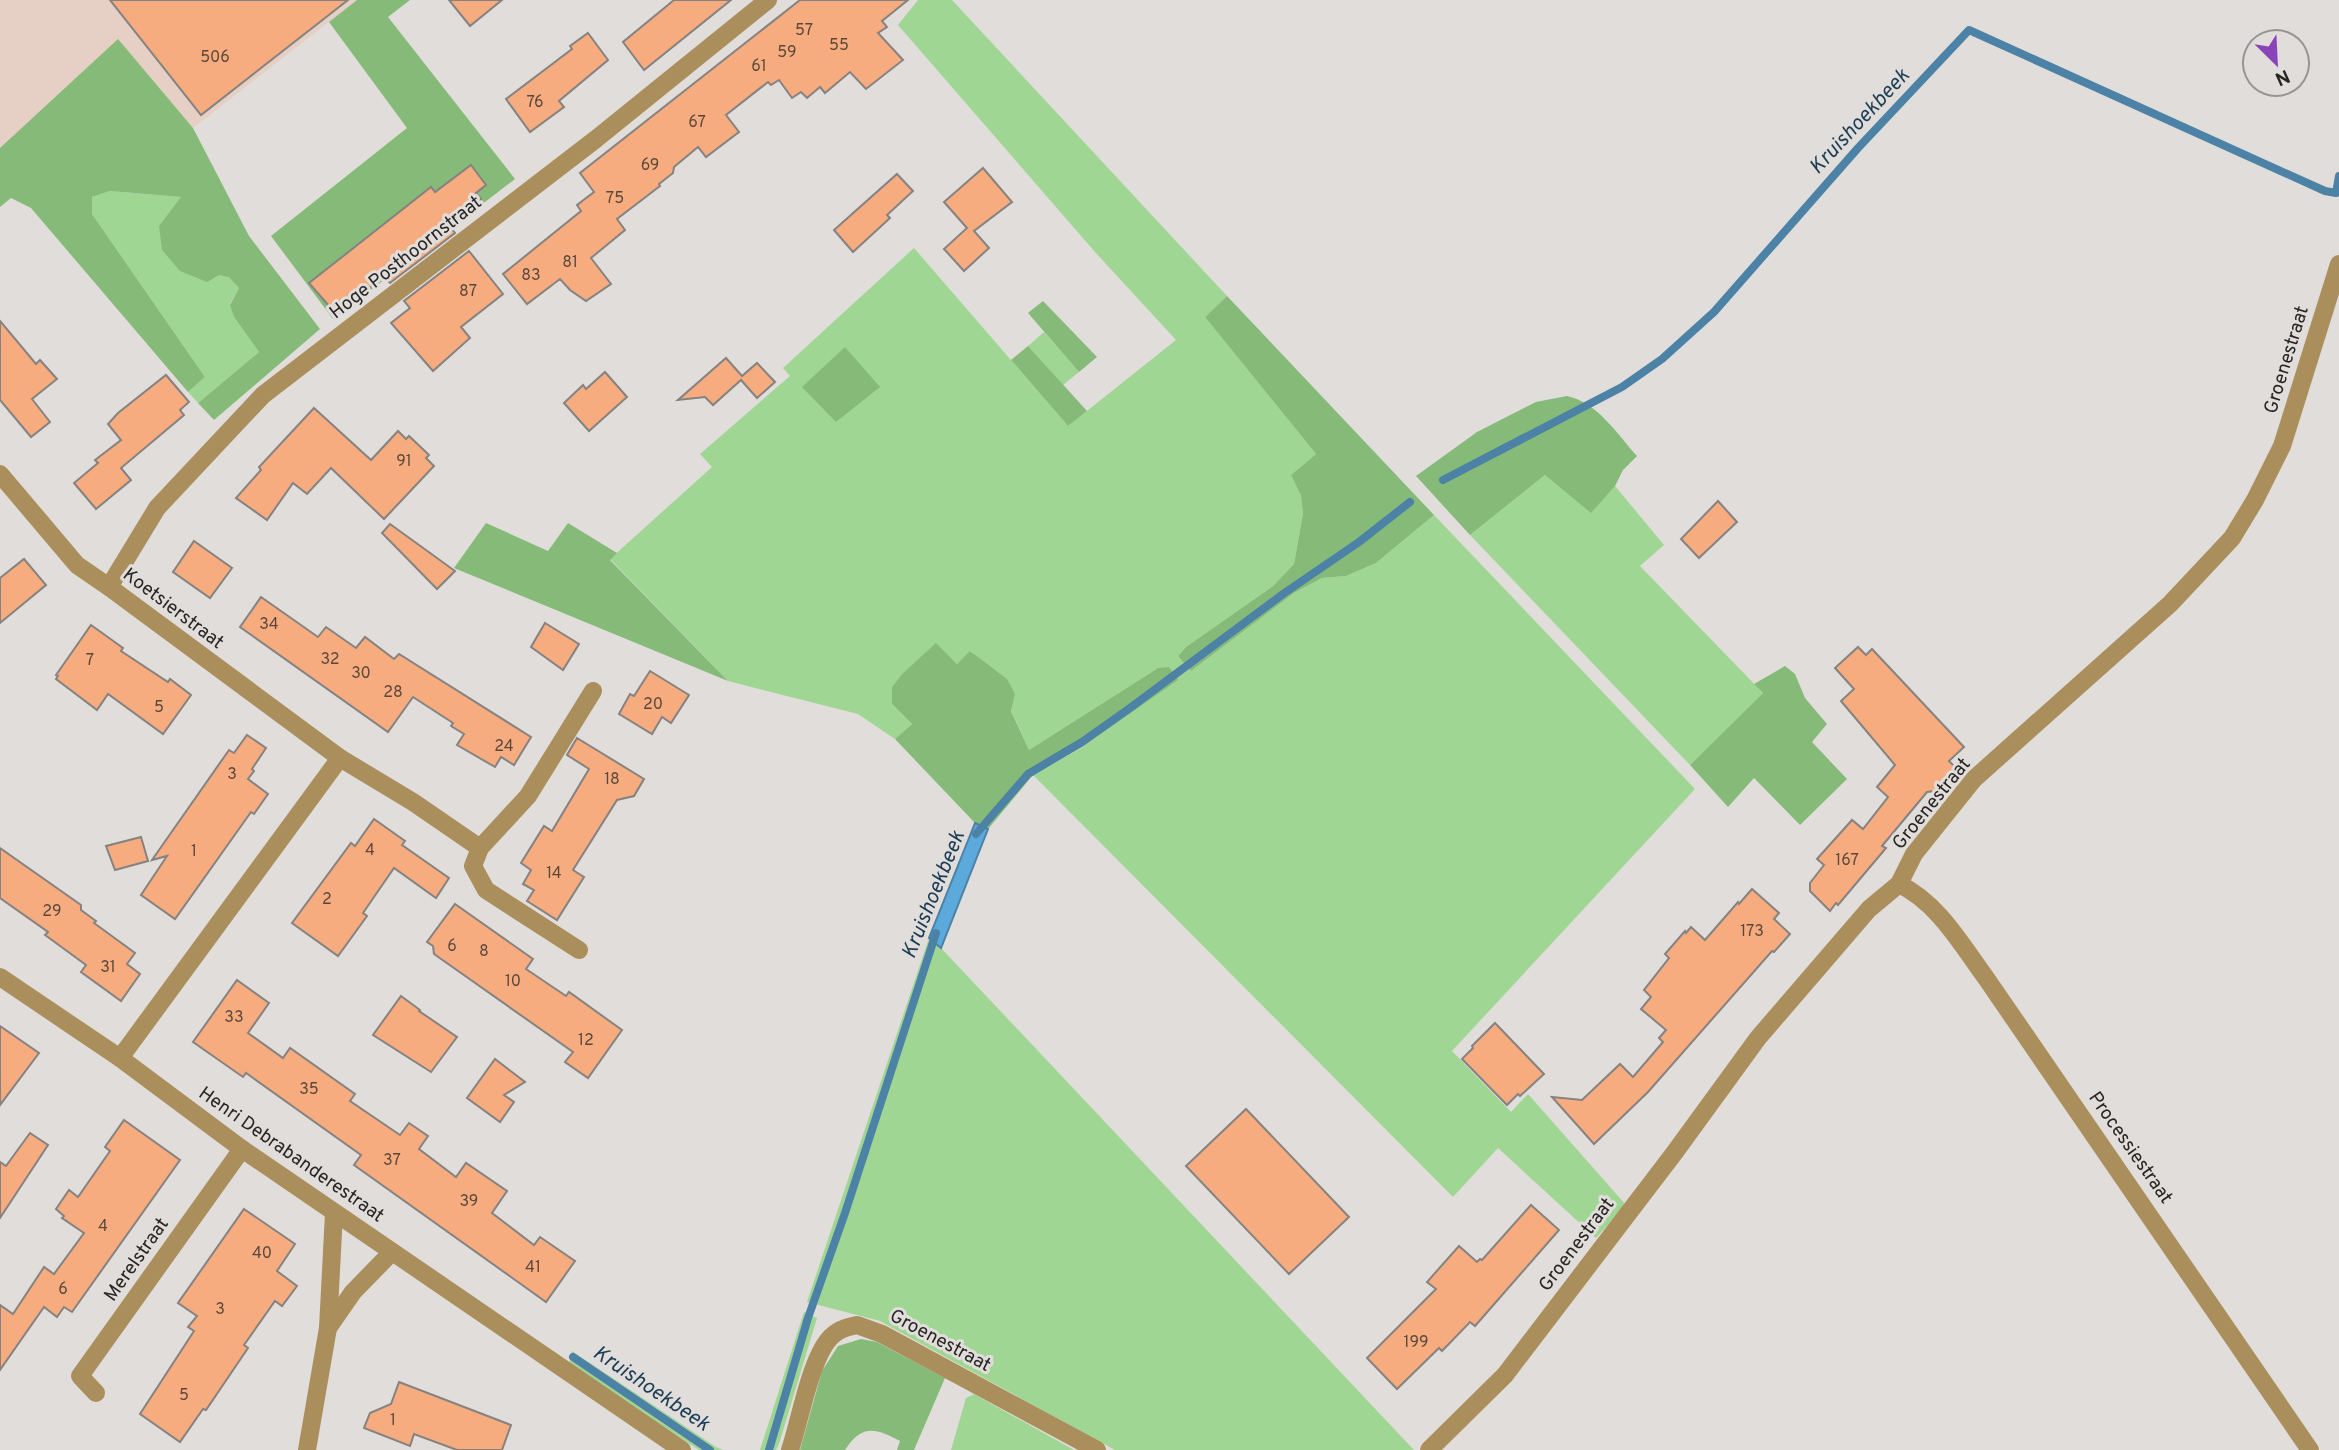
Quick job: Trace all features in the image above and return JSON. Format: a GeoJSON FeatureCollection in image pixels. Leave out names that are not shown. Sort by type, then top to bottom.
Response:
{"type":"FeatureCollection","features":[{"type":"Feature","properties":{"kind":"street","name":"Hoge Posthoornstraat"},"geometry":{"type":"LineString","coordinates":[[110,587],[158,508],[263,395],[596,139],[768,0]]}},
{"type":"Feature","properties":{"kind":"street","name":"Groenestraat"},"geometry":{"type":"LineString","coordinates":[[1429,1450],[1505,1375],[1758,1038],[1869,909],[1899,884],[1914,854],[1974,779],[2170,604],[2232,538],[2282,446],[2339,264]]}},
{"type":"Feature","properties":{"kind":"street","name":"Koetsierstraat"},"geometry":{"type":"LineString","coordinates":[[0,474],[77,565],[340,758],[413,802],[480,848]]}},
{"type":"Feature","properties":{"kind":"street"},"geometry":{"type":"LineString","coordinates":[[579,950],[486,890],[473,866],[480,848],[528,796],[593,691]]}},
{"type":"Feature","properties":{"kind":"street"},"geometry":{"type":"LineString","coordinates":[[120,1058],[340,758]]}},
{"type":"Feature","properties":{"kind":"street","name":"Processiestraat"},"geometry":{"type":"LineString","coordinates":[[1899,884],[1935,909],[1986,978],[2310,1450]]}},
{"type":"Feature","properties":{"kind":"street","name":"Henri Debrabanderestraat"},"geometry":{"type":"LineString","coordinates":[[0,978],[120,1058],[242,1149],[334,1213],[682,1450]]}},
{"type":"Feature","properties":{"kind":"street","name":"Merelstraat"},"geometry":{"type":"LineString","coordinates":[[96,1393],[80,1376],[242,1149]]}},
{"type":"Feature","properties":{"kind":"street"},"geometry":{"type":"LineString","coordinates":[[307,1450],[328,1328],[334,1213]]}},
{"type":"Feature","properties":{"kind":"street"},"geometry":{"type":"LineString","coordinates":[[328,1328],[353,1292],[392,1252]]}},
{"type":"Feature","properties":{"kind":"street","name":"Groenestraat"},"geometry":{"type":"LineString","coordinates":[[789,1450],[822,1350],[834,1333],[857,1325],[882,1334],[1097,1450]]}},
{"type":"Feature","properties":{"kind":"shaded area"},"geometry":{"type":"Polygon","coordinates":[[[0,0],[357,0],[193,128],[117,40],[0,148],[0,0]]]}},
{"type":"Feature","properties":{"kind":"green space"},"geometry":{"type":"Polygon","coordinates":[[[357,0],[410,0],[388,17],[515,179],[333,319],[271,236],[407,128],[329,22],[357,0]]]}},
{"type":"Feature","properties":{"kind":"green space"},"geometry":{"type":"Polygon","coordinates":[[[918,0],[952,0],[1227,296],[1205,317],[1316,454],[1291,475],[1301,496],[1303,513],[1294,564],[1273,586],[1186,647],[1178,656],[1191,671],[1294,593],[1322,578],[1346,576],[1376,563],[1434,515],[1695,789],[1452,1051],[1511,1112],[1528,1094],[1626,1205],[1596,1238],[1498,1148],[1453,1197],[1033,775],[1083,747],[1158,668],[1029,750],[1011,710],[1015,694],[971,651],[957,664],[936,644],[902,674],[892,687],[892,704],[912,724],[895,739],[858,714],[728,681],[610,559],[712,467],[700,454],[790,376],[783,368],[914,248],[1068,426],[1176,340],[1095,252],[898,25],[918,0]]]}},
{"type":"Feature","properties":{"kind":"green space"},"geometry":{"type":"Polygon","coordinates":[[[118,39],[193,128],[249,236],[320,329],[214,420],[198,403],[259,352],[234,317],[230,305],[239,288],[229,277],[219,275],[207,282],[180,271],[162,250],[159,226],[181,197],[110,191],[92,197],[92,214],[205,377],[188,392],[31,208],[11,198],[0,207],[0,148],[118,39]]]}},
{"type":"Feature","properties":{"kind":"green space"},"geometry":{"type":"Polygon","coordinates":[[[110,191],[182,197],[219,275],[229,276],[239,288],[230,304],[234,317],[259,352],[198,403],[188,392],[205,377],[92,214],[92,197],[110,191]]]}},
{"type":"Feature","properties":{"kind":"green space"},"geometry":{"type":"Polygon","coordinates":[[[1227,296],[1434,515],[1376,563],[1346,576],[1322,578],[1294,593],[1191,671],[1178,656],[1186,647],[1273,586],[1294,564],[1303,513],[1301,496],[1291,475],[1316,454],[1205,317],[1227,296]]]}},
{"type":"Feature","properties":{"kind":"green space"},"geometry":{"type":"Polygon","coordinates":[[[1043,301],[1097,357],[1079,372],[1028,313],[1043,301]]]}},
{"type":"Feature","properties":{"kind":"green space"},"geometry":{"type":"Polygon","coordinates":[[[1044,332],[1079,372],[1063,385],[1028,346],[1044,332]]]}},
{"type":"Feature","properties":{"kind":"green space"},"geometry":{"type":"Polygon","coordinates":[[[1028,346],[1087,411],[1068,426],[1011,360],[1028,346]]]}},
{"type":"Feature","properties":{"kind":"green space"},"geometry":{"type":"Polygon","coordinates":[[[845,347],[880,387],[836,422],[802,387],[845,347]]]}},
{"type":"Feature","properties":{"kind":"green space"},"geometry":{"type":"Polygon","coordinates":[[[1567,396],[1578,399],[1597,412],[1637,456],[1623,470],[1615,486],[1591,513],[1545,475],[1470,535],[1416,476],[1477,432],[1536,402],[1567,396]]]}},
{"type":"Feature","properties":{"kind":"green space"},"geometry":{"type":"Polygon","coordinates":[[[1545,475],[1591,512],[1615,486],[1664,545],[1640,566],[1763,693],[1690,765],[1470,535],[1545,475]]]}},
{"type":"Feature","properties":{"kind":"green space"},"geometry":{"type":"Polygon","coordinates":[[[486,523],[548,551],[568,523],[617,553],[610,560],[728,681],[454,568],[486,523]]]}},
{"type":"Feature","properties":{"kind":"green space"},"geometry":{"type":"Polygon","coordinates":[[[936,643],[957,664],[970,651],[1007,679],[1015,694],[1011,711],[1029,750],[1158,668],[1169,667],[1178,680],[1082,747],[1033,775],[988,829],[975,823],[895,739],[912,724],[892,704],[892,687],[902,674],[936,643]]]}},
{"type":"Feature","properties":{"kind":"green space"},"geometry":{"type":"Polygon","coordinates":[[[1785,666],[1795,674],[1805,698],[1827,724],[1812,742],[1847,779],[1800,825],[1754,778],[1728,807],[1690,765],[1763,693],[1754,684],[1785,666]]]}},
{"type":"Feature","properties":{"kind":"green space"},"geometry":{"type":"Polygon","coordinates":[[[929,938],[1414,1450],[1115,1450],[880,1321],[807,1302],[929,938]]]}},
{"type":"Feature","properties":{"kind":"green space"},"geometry":{"type":"Polygon","coordinates":[[[804,1312],[817,1318],[779,1444],[776,1450],[760,1450],[804,1312]]]}},
{"type":"Feature","properties":{"kind":"green space"},"geometry":{"type":"Polygon","coordinates":[[[861,1339],[877,1342],[945,1378],[914,1450],[897,1450],[900,1441],[883,1433],[870,1431],[857,1436],[845,1450],[800,1450],[822,1371],[838,1346],[861,1339]]]}},
{"type":"Feature","properties":{"kind":"green space"},"geometry":{"type":"Polygon","coordinates":[[[572,1351],[723,1450],[699,1450],[569,1364],[572,1351]]]}},
{"type":"Feature","properties":{"kind":"green space"},"geometry":{"type":"Polygon","coordinates":[[[974,1394],[1074,1450],[951,1450],[966,1398],[974,1394]]]}},
{"type":"Feature","properties":{"kind":"water"},"geometry":{"type":"Polygon","coordinates":[[[975,823],[988,829],[941,948],[929,938],[975,823]]]}},
{"type":"Feature","properties":{"kind":"building"},"geometry":{"type":"Polygon","coordinates":[[[110,0],[348,0],[201,115],[110,0]]]}},
{"type":"Feature","properties":{"kind":"building"},"geometry":{"type":"Polygon","coordinates":[[[449,0],[502,0],[470,26],[449,0]]]}},
{"type":"Feature","properties":{"kind":"building"},"geometry":{"type":"Polygon","coordinates":[[[674,0],[731,0],[644,70],[623,42],[674,0]]]}},
{"type":"Feature","properties":{"kind":"building"},"geometry":{"type":"Polygon","coordinates":[[[800,0],[908,0],[882,21],[887,27],[878,33],[903,60],[866,89],[850,72],[825,93],[820,87],[807,98],[801,92],[792,98],[779,80],[771,85],[768,82],[726,115],[739,132],[706,157],[698,147],[674,167],[673,173],[659,184],[660,186],[617,219],[625,230],[591,258],[611,284],[586,301],[560,279],[527,304],[503,274],[581,211],[577,205],[594,192],[580,173],[800,0]]]}},
{"type":"Feature","properties":{"kind":"building"},"geometry":{"type":"Polygon","coordinates":[[[588,33],[608,60],[559,101],[564,107],[530,132],[506,99],[572,49],[570,46],[588,33]]]}},
{"type":"Feature","properties":{"kind":"building"},"geometry":{"type":"Polygon","coordinates":[[[471,165],[486,185],[476,193],[481,199],[449,225],[455,233],[390,283],[384,276],[336,314],[309,283],[431,187],[435,192],[471,165]]]}},
{"type":"Feature","properties":{"kind":"building"},"geometry":{"type":"Polygon","coordinates":[[[983,168],[1012,202],[974,231],[989,248],[964,271],[944,249],[967,228],[944,202],[983,168]]]}},
{"type":"Feature","properties":{"kind":"building"},"geometry":{"type":"Polygon","coordinates":[[[897,174],[913,191],[887,215],[890,218],[853,252],[834,230],[897,174]]]}},
{"type":"Feature","properties":{"kind":"building"},"geometry":{"type":"Polygon","coordinates":[[[469,251],[503,294],[461,327],[470,338],[433,371],[391,323],[410,308],[404,301],[469,251]]]}},
{"type":"Feature","properties":{"kind":"building"},"geometry":{"type":"Polygon","coordinates":[[[0,321],[36,364],[40,360],[57,379],[32,399],[50,422],[31,437],[0,400],[0,321]]]}},
{"type":"Feature","properties":{"kind":"building"},"geometry":{"type":"Polygon","coordinates":[[[726,358],[742,376],[757,363],[775,382],[757,398],[741,380],[713,405],[705,397],[678,400],[726,358]]]}},
{"type":"Feature","properties":{"kind":"building"},"geometry":{"type":"Polygon","coordinates":[[[605,372],[627,397],[589,431],[564,403],[583,385],[586,389],[605,372]]]}},
{"type":"Feature","properties":{"kind":"building"},"geometry":{"type":"Polygon","coordinates":[[[166,375],[189,402],[180,410],[184,415],[121,468],[131,480],[96,509],[74,483],[98,463],[95,460],[121,440],[108,424],[166,375]]]}},
{"type":"Feature","properties":{"kind":"building"},"geometry":{"type":"Polygon","coordinates":[[[314,408],[371,460],[398,431],[406,439],[409,436],[429,455],[426,458],[434,466],[384,519],[331,468],[307,494],[293,483],[267,520],[236,498],[261,470],[259,467],[314,408]]]}},
{"type":"Feature","properties":{"kind":"building"},"geometry":{"type":"Polygon","coordinates":[[[1718,501],[1737,522],[1699,558],[1681,539],[1718,501]]]}},
{"type":"Feature","properties":{"kind":"building"},"geometry":{"type":"Polygon","coordinates":[[[390,524],[455,571],[437,589],[382,533],[390,524]]]}},
{"type":"Feature","properties":{"kind":"building"},"geometry":{"type":"Polygon","coordinates":[[[194,541],[232,568],[210,598],[173,572],[194,541]]]}},
{"type":"Feature","properties":{"kind":"building"},"geometry":{"type":"Polygon","coordinates":[[[24,559],[46,585],[0,623],[0,578],[24,559]]]}},
{"type":"Feature","properties":{"kind":"building"},"geometry":{"type":"Polygon","coordinates":[[[261,597],[318,637],[326,627],[356,648],[365,637],[394,659],[399,654],[531,737],[514,765],[501,757],[495,767],[457,745],[464,734],[451,726],[453,723],[413,697],[388,732],[240,627],[261,597]]]}},
{"type":"Feature","properties":{"kind":"building"},"geometry":{"type":"Polygon","coordinates":[[[545,623],[579,644],[563,670],[531,647],[545,623]]]}},
{"type":"Feature","properties":{"kind":"building"},"geometry":{"type":"Polygon","coordinates":[[[91,625],[123,648],[121,651],[168,682],[170,679],[191,695],[163,734],[108,694],[97,710],[56,679],[56,675],[91,625]]]}},
{"type":"Feature","properties":{"kind":"building"},"geometry":{"type":"Polygon","coordinates":[[[1858,647],[1866,655],[1872,649],[1964,747],[1949,761],[1955,767],[1935,791],[1927,792],[1882,846],[1886,848],[1830,911],[1810,891],[1810,883],[1824,865],[1817,859],[1852,820],[1863,829],[1888,797],[1877,787],[1895,765],[1841,701],[1854,689],[1835,668],[1858,647]]]}},
{"type":"Feature","properties":{"kind":"building"},"geometry":{"type":"Polygon","coordinates":[[[650,671],[689,695],[671,723],[662,717],[652,734],[619,714],[630,694],[634,696],[650,671]]]}},
{"type":"Feature","properties":{"kind":"building"},"geometry":{"type":"Polygon","coordinates":[[[247,735],[266,748],[248,779],[268,794],[254,814],[251,812],[175,919],[141,895],[167,856],[152,860],[229,750],[234,753],[247,735]]]}},
{"type":"Feature","properties":{"kind":"building"},"geometry":{"type":"Polygon","coordinates":[[[577,738],[644,779],[634,796],[617,800],[573,870],[584,877],[557,920],[527,901],[534,890],[523,884],[531,870],[521,863],[544,826],[552,831],[589,769],[567,755],[577,738]]]}},
{"type":"Feature","properties":{"kind":"building"},"geometry":{"type":"Polygon","coordinates":[[[374,819],[405,841],[402,845],[449,878],[436,898],[394,868],[363,913],[367,916],[338,956],[292,923],[351,843],[355,846],[374,819]]]}},
{"type":"Feature","properties":{"kind":"building"},"geometry":{"type":"Polygon","coordinates":[[[141,837],[148,861],[115,870],[106,846],[141,837]]]}},
{"type":"Feature","properties":{"kind":"building"},"geometry":{"type":"Polygon","coordinates":[[[0,848],[81,905],[81,910],[96,921],[94,923],[135,953],[127,964],[140,974],[121,1001],[81,972],[86,965],[45,935],[48,932],[0,898],[0,848]]]}},
{"type":"Feature","properties":{"kind":"building"},"geometry":{"type":"Polygon","coordinates":[[[1752,889],[1779,913],[1774,919],[1790,934],[1648,1092],[1594,1144],[1552,1097],[1582,1100],[1620,1064],[1633,1077],[1663,1042],[1659,1038],[1666,1030],[1641,1009],[1651,997],[1644,990],[1669,958],[1665,954],[1691,927],[1705,940],[1752,889]]]}},
{"type":"Feature","properties":{"kind":"building"},"geometry":{"type":"Polygon","coordinates":[[[455,904],[533,959],[526,969],[566,996],[569,992],[622,1030],[588,1078],[565,1062],[573,1052],[434,954],[433,946],[427,942],[455,904]]]}},
{"type":"Feature","properties":{"kind":"building"},"geometry":{"type":"Polygon","coordinates":[[[237,980],[269,1003],[248,1033],[283,1058],[290,1048],[355,1094],[350,1101],[400,1135],[409,1123],[428,1136],[419,1149],[456,1177],[466,1163],[507,1191],[492,1213],[534,1245],[540,1237],[575,1261],[546,1302],[354,1165],[361,1155],[246,1073],[243,1077],[193,1042],[237,980]]]}},
{"type":"Feature","properties":{"kind":"building"},"geometry":{"type":"Polygon","coordinates":[[[401,996],[457,1037],[431,1072],[373,1035],[401,996]]]}},
{"type":"Feature","properties":{"kind":"building"},"geometry":{"type":"Polygon","coordinates":[[[1495,1023],[1544,1074],[1507,1105],[1462,1059],[1495,1023]]]}},
{"type":"Feature","properties":{"kind":"building"},"geometry":{"type":"Polygon","coordinates":[[[0,1026],[39,1053],[0,1105],[0,1026]]]}},
{"type":"Feature","properties":{"kind":"building"},"geometry":{"type":"Polygon","coordinates":[[[495,1059],[525,1082],[504,1095],[514,1102],[500,1122],[467,1098],[495,1059]]]}},
{"type":"Feature","properties":{"kind":"building"},"geometry":{"type":"Polygon","coordinates":[[[1246,1109],[1349,1217],[1289,1274],[1186,1166],[1246,1109]]]}},
{"type":"Feature","properties":{"kind":"building"},"geometry":{"type":"Polygon","coordinates":[[[124,1120],[180,1160],[72,1312],[64,1307],[57,1317],[44,1307],[0,1370],[0,1305],[13,1314],[44,1267],[54,1274],[84,1233],[62,1218],[64,1216],[56,1209],[69,1190],[78,1197],[110,1151],[105,1147],[124,1120]]]}},
{"type":"Feature","properties":{"kind":"building"},"geometry":{"type":"Polygon","coordinates":[[[30,1133],[48,1145],[0,1218],[0,1162],[6,1166],[30,1133]]]}},
{"type":"Feature","properties":{"kind":"building"},"geometry":{"type":"Polygon","coordinates":[[[1531,1205],[1559,1230],[1475,1326],[1470,1322],[1442,1351],[1439,1348],[1397,1389],[1367,1358],[1436,1289],[1427,1282],[1459,1246],[1477,1262],[1482,1260],[1531,1205]]]}},
{"type":"Feature","properties":{"kind":"building"},"geometry":{"type":"Polygon","coordinates":[[[244,1209],[295,1244],[277,1271],[297,1286],[282,1306],[275,1301],[244,1345],[248,1348],[206,1410],[203,1409],[180,1442],[140,1414],[194,1331],[188,1327],[197,1316],[178,1303],[244,1209]]]}},
{"type":"Feature","properties":{"kind":"building"},"geometry":{"type":"Polygon","coordinates":[[[399,1382],[511,1425],[502,1450],[457,1450],[414,1434],[410,1446],[364,1428],[370,1413],[391,1404],[399,1382]]]}},
{"type":"Feature","properties":{"kind":"waterway","name":"Kruishoekbeek"},"geometry":{"type":"LineString","coordinates":[[1443,480],[1622,387],[1662,359],[1714,312],[1858,148],[1969,30],[2325,191],[2336,193],[2339,176]]}},
{"type":"Feature","properties":{"kind":"waterway","name":"Kruishoekbeek"},"geometry":{"type":"LineString","coordinates":[[976,834],[1028,774],[1082,742],[1130,708],[1410,502]]}},
{"type":"Feature","properties":{"kind":"waterway","name":"Kruishoekbeek"},"geometry":{"type":"LineString","coordinates":[[769,1450],[808,1318],[936,933]]}},
{"type":"Feature","properties":{"kind":"waterway","name":"Kruishoekbeek"},"geometry":{"type":"LineString","coordinates":[[573,1357],[710,1450]]}}]}
